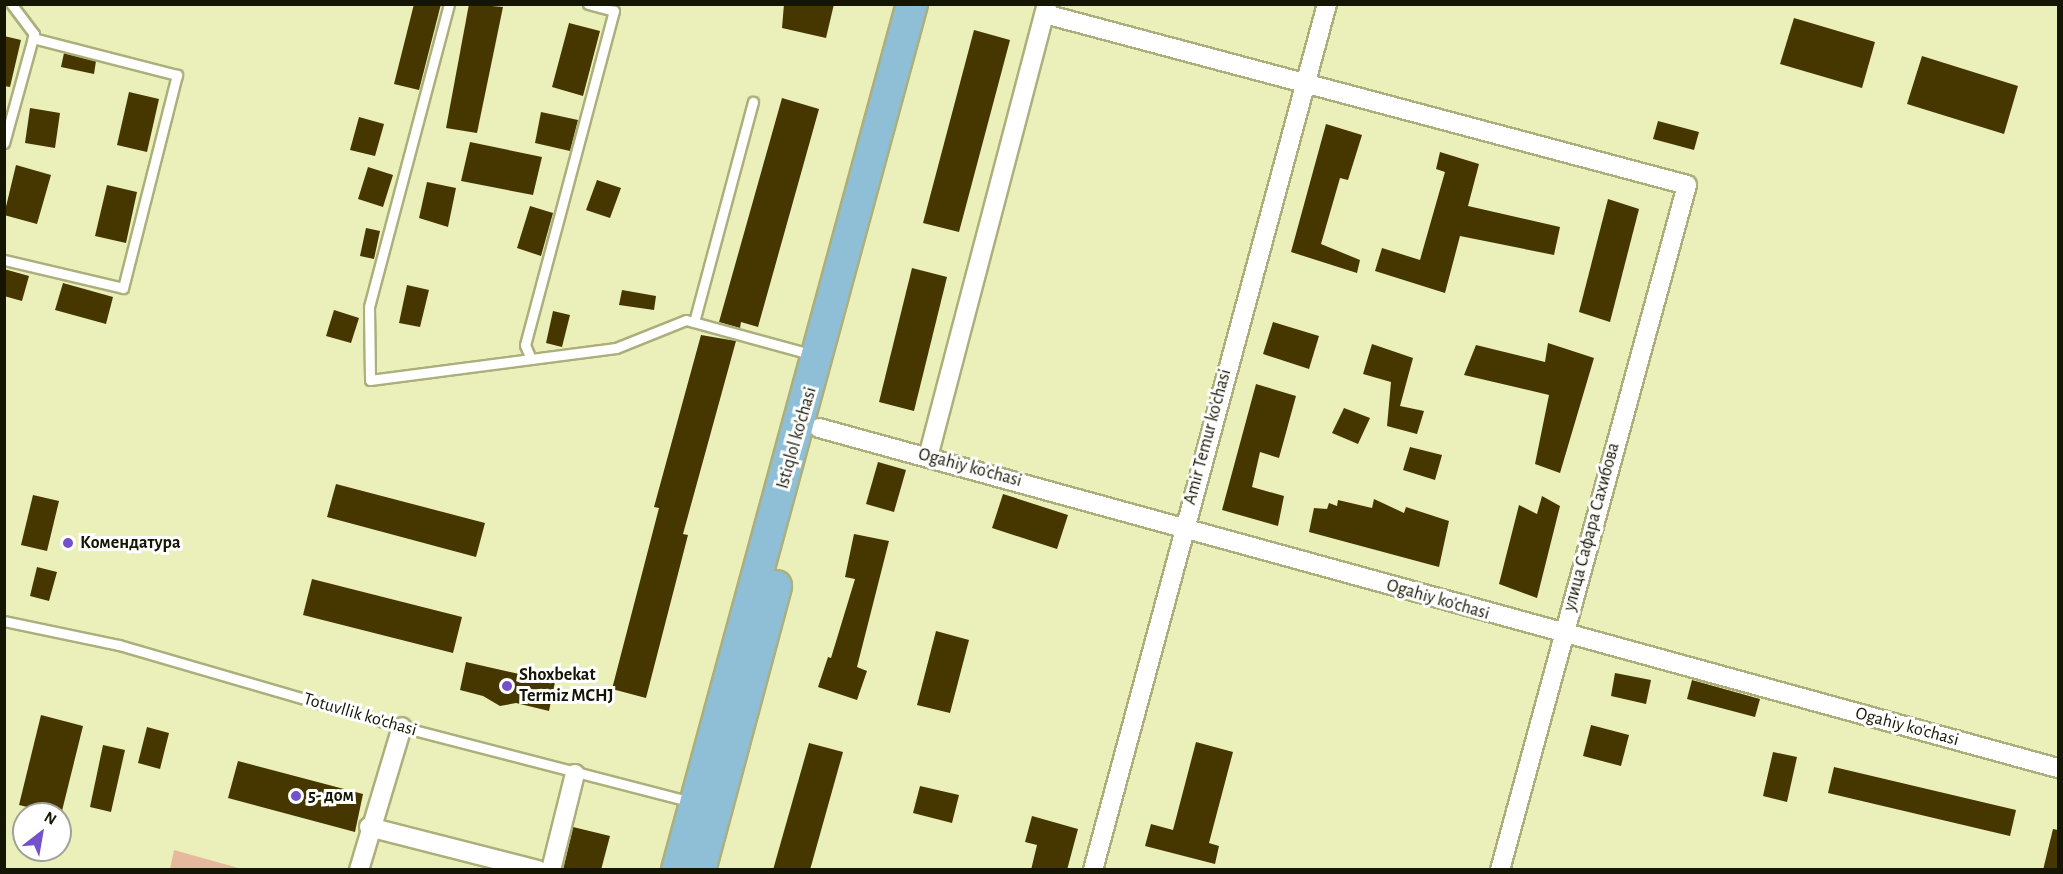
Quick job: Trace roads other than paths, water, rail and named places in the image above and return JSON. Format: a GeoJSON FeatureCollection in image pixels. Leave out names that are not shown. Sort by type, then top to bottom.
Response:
{"type":"FeatureCollection","features":[{"type":"Feature","properties":{"kind":"main road","name":"Istiqlol ko'chasi"},"geometry":{"type":"LineString","coordinates":[[700,870],[706,805],[819,356],[912,4]]}},
{"type":"Feature","properties":{"kind":"main road","name":"Istiqlol ko'chasi"},"geometry":{"type":"LineString","coordinates":[[677,870],[706,805],[819,428],[930,4]]}},
{"type":"Feature","properties":{"kind":"street","name":"Amir Temur ko'chasi"},"geometry":{"type":"LineString","coordinates":[[1093,870],[1326,4]]}},
{"type":"Feature","properties":{"kind":"street"},"geometry":{"type":"LineString","coordinates":[[928,457],[1046,9],[1305,83]]}},
{"type":"Feature","properties":{"kind":"street","name":"улица Сафара Сахибова"},"geometry":{"type":"LineString","coordinates":[[1305,83],[1687,185],[1500,870]]}},
{"type":"Feature","properties":{"kind":"street","name":"Ogahiy ko'chasi"},"geometry":{"type":"LineString","coordinates":[[819,428],[1563,635],[2058,768]]}},
{"type":"Feature","properties":{"kind":"street"},"geometry":{"type":"LineString","coordinates":[[359,870],[369,827],[402,727]]}},
{"type":"Feature","properties":{"kind":"street"},"geometry":{"type":"LineString","coordinates":[[551,870],[574,774]]}},
{"type":"Feature","properties":{"kind":"street"},"geometry":{"type":"LineString","coordinates":[[369,827],[538,870]]}},
{"type":"Feature","properties":{"kind":"lane"},"geometry":{"type":"LineString","coordinates":[[4,260],[123,288],[177,75],[33,38],[11,4]]}},
{"type":"Feature","properties":{"kind":"lane"},"geometry":{"type":"LineString","coordinates":[[449,4],[369,308],[370,380],[616,348],[686,320],[819,356]]}},
{"type":"Feature","properties":{"kind":"lane"},"geometry":{"type":"LineString","coordinates":[[531,359],[525,345],[614,11],[588,4]]}},
{"type":"Feature","properties":{"kind":"lane"},"geometry":{"type":"LineString","coordinates":[[4,143],[33,38]]}},
{"type":"Feature","properties":{"kind":"lane"},"geometry":{"type":"LineString","coordinates":[[694,322],[753,102]]}},
{"type":"Feature","properties":{"kind":"lane","name":"Totuvllik ko'chasi"},"geometry":{"type":"LineString","coordinates":[[4,621],[119,645],[574,774],[706,805]]}},
{"type":"Feature","properties":{"kind":"place","name":"Комендатура"},"geometry":{"type":"Point","coordinates":[68,543]}},
{"type":"Feature","properties":{"kind":"place","name":"Shoxbekat Termiz MCHJ"},"geometry":{"type":"Point","coordinates":[507,686]}},
{"type":"Feature","properties":{"kind":"place","name":"5- дом"},"geometry":{"type":"Point","coordinates":[296,796]}}]}
